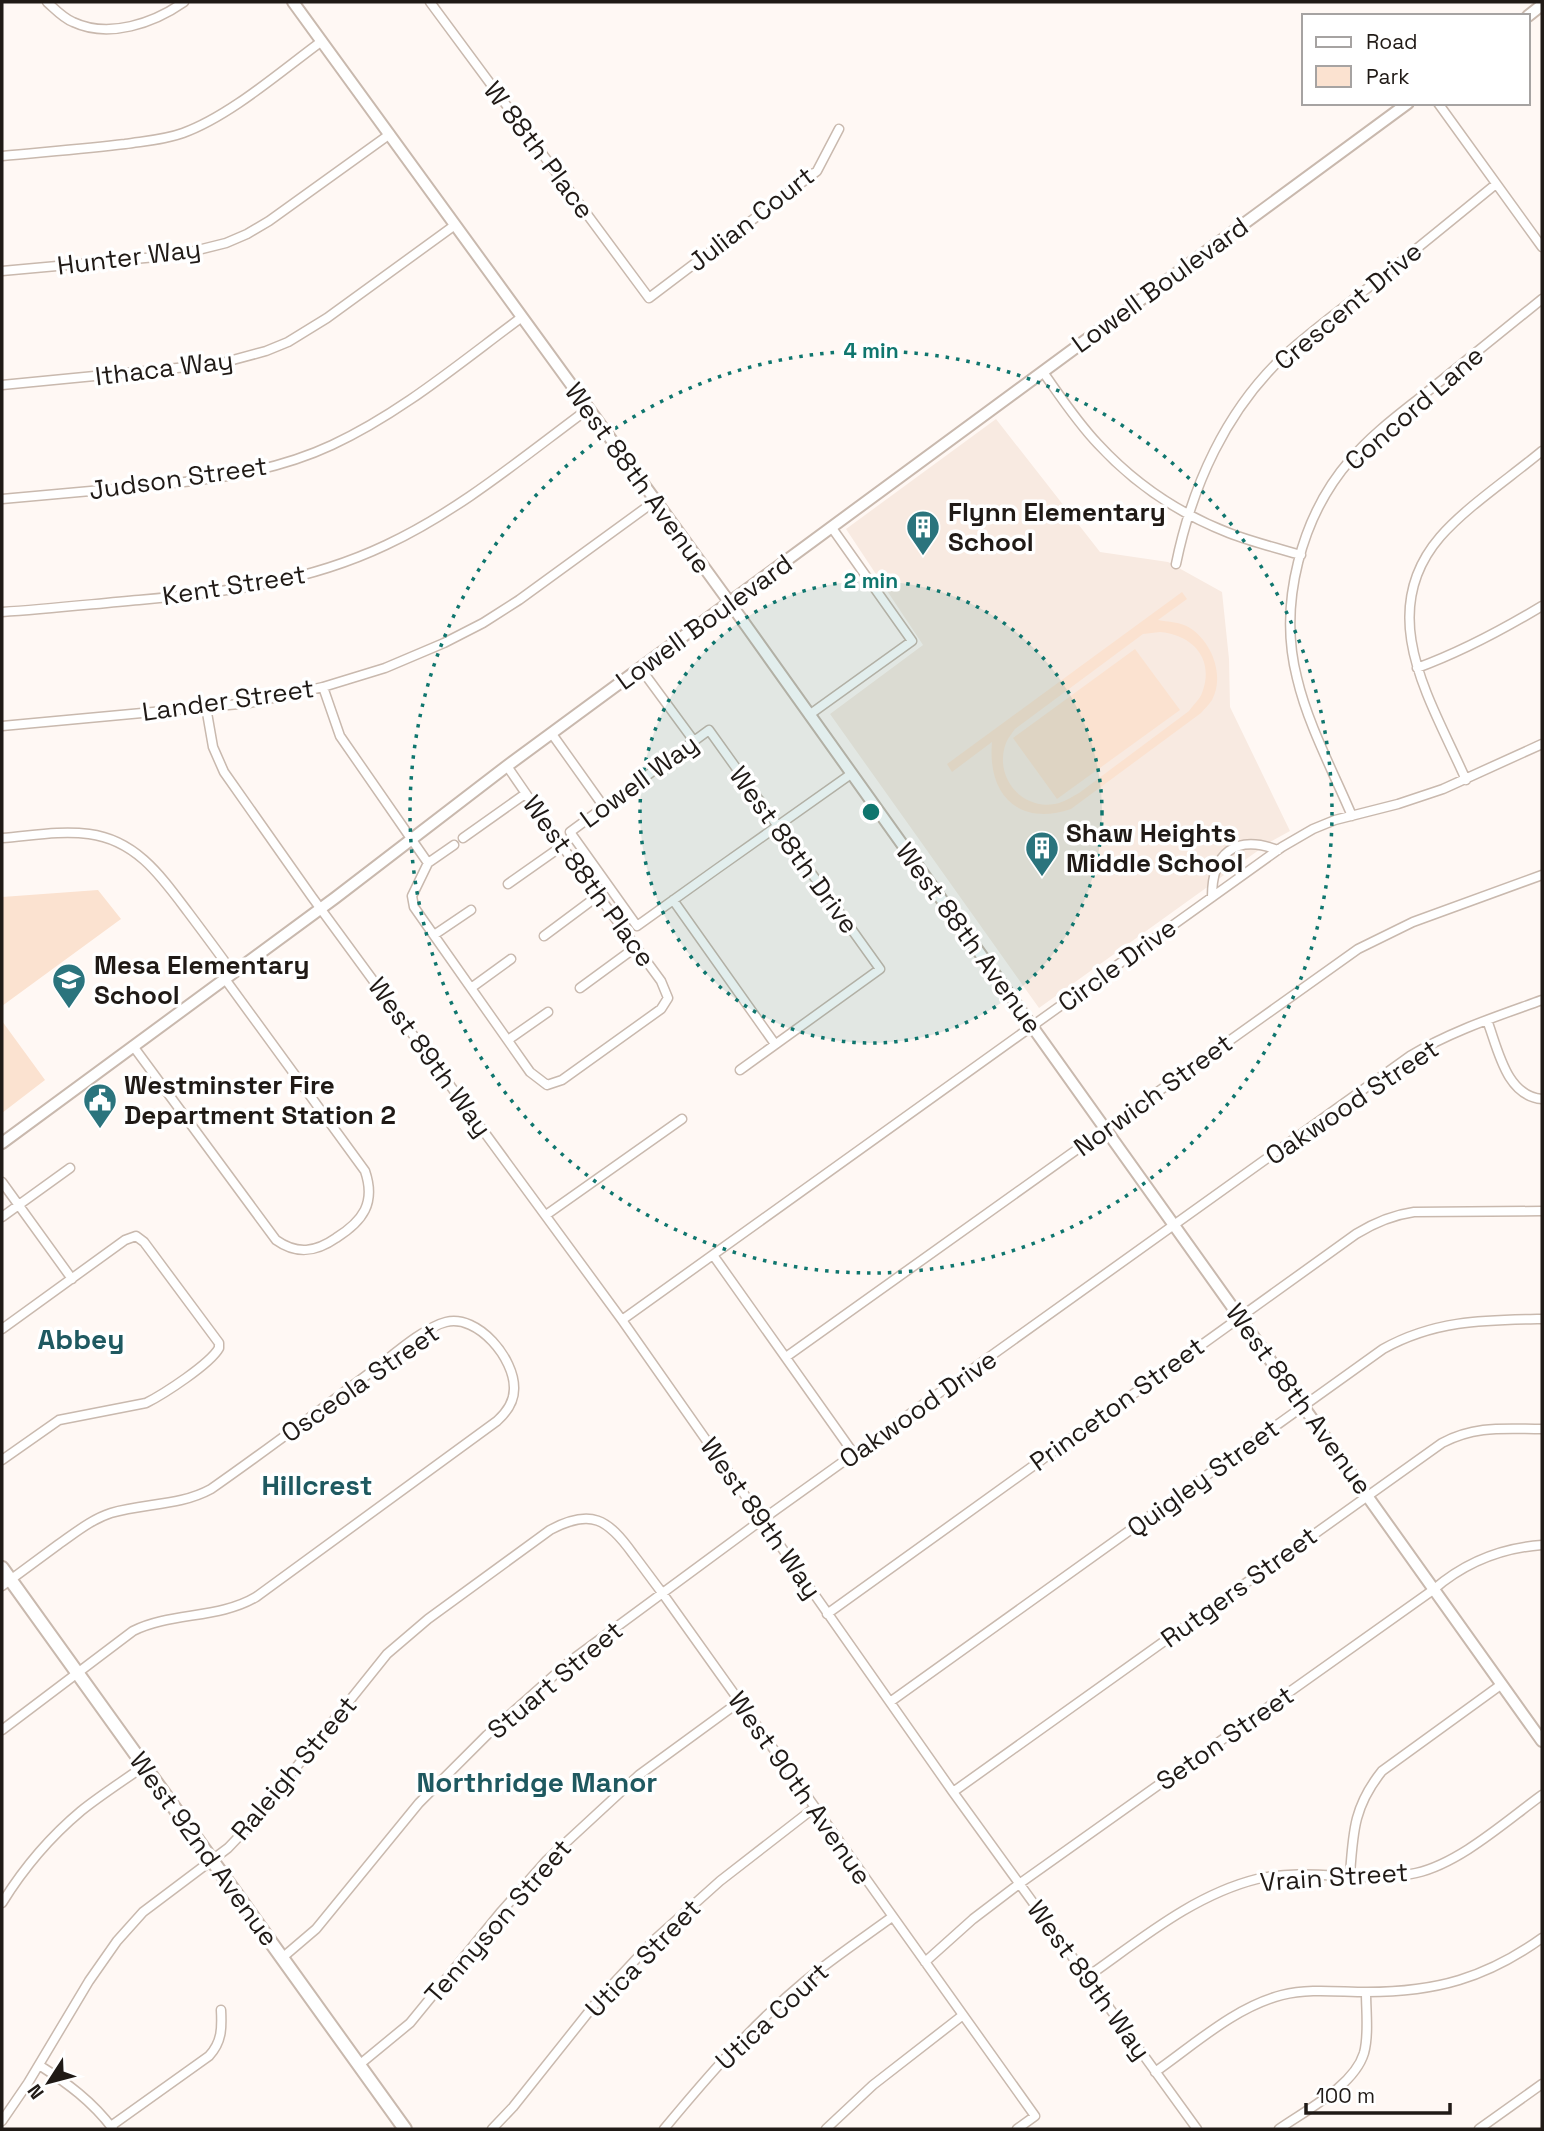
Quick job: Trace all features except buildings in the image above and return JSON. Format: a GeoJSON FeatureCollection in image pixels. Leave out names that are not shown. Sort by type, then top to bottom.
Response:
{"type":"FeatureCollection","features":[{"type":"Feature","properties":{"kind":"main road","name":"West 92nd Avenue"},"geometry":{"type":"LineString","coordinates":[[2,1568],[6,1583],[78,1674],[405,2129]]}},
{"type":"Feature","properties":{"kind":"street"},"geometry":{"type":"LineString","coordinates":[[47,2],[70,21],[116,28],[158,18],[184,2]]}},
{"type":"Feature","properties":{"kind":"street","name":"West 88th Avenue"},"geometry":{"type":"LineString","coordinates":[[293,2],[730,603],[1542,1741]]}},
{"type":"Feature","properties":{"kind":"street","name":"W 88th Place"},"geometry":{"type":"LineString","coordinates":[[429,2],[649,298]]}},
{"type":"Feature","properties":{"kind":"street"},"geometry":{"type":"LineString","coordinates":[[2,156],[113,145],[182,134],[227,111],[322,41]]}},
{"type":"Feature","properties":{"kind":"street","name":"Lowell Boulevard"},"geometry":{"type":"LineString","coordinates":[[2,1143],[321,909],[507,766],[1405,105]]}},
{"type":"Feature","properties":{"kind":"street"},"geometry":{"type":"LineString","coordinates":[[1439,105],[1542,247]]}},
{"type":"Feature","properties":{"kind":"street","name":"Julian Court"},"geometry":{"type":"LineString","coordinates":[[649,298],[817,171],[839,129]]}},
{"type":"Feature","properties":{"kind":"street","name":"Hunter Way"},"geometry":{"type":"LineString","coordinates":[[2,271],[178,255],[226,243],[269,221],[390,134]]}},
{"type":"Feature","properties":{"kind":"street","name":"Crescent Drive"},"geometry":{"type":"LineString","coordinates":[[1176,564],[1188,513],[1217,444],[1237,412],[1274,366],[1496,184]]}},
{"type":"Feature","properties":{"kind":"street","name":"Ithaca Way"},"geometry":{"type":"LineString","coordinates":[[2,385],[218,365],[259,353],[288,342],[311,329],[455,225]]}},
{"type":"Feature","properties":{"kind":"street","name":"Concord Lane"},"geometry":{"type":"LineString","coordinates":[[1352,816],[1306,708],[1293,663],[1292,598],[1301,555],[1320,504],[1334,480],[1361,448],[1542,299]]}},
{"type":"Feature","properties":{"kind":"street","name":"Judson Street"},"geometry":{"type":"LineString","coordinates":[[2,499],[194,481],[243,474],[306,456],[380,420],[522,317]]}},
{"type":"Feature","properties":{"kind":"street"},"geometry":{"type":"LineString","coordinates":[[1043,372],[1098,445],[1151,491],[1227,532],[1301,555]]}},
{"type":"Feature","properties":{"kind":"street","name":"Kent Street"},"geometry":{"type":"LineString","coordinates":[[2,612],[215,593],[303,576],[346,562],[396,540],[448,511],[588,409]]}},
{"type":"Feature","properties":{"kind":"street"},"geometry":{"type":"LineString","coordinates":[[1466,780],[1417,668],[1409,639],[1409,612],[1413,590],[1427,556],[1440,537],[1542,451]]}},
{"type":"Feature","properties":{"kind":"street","name":"Lander Street"},"geometry":{"type":"LineString","coordinates":[[2,726],[250,703],[346,682],[407,659],[483,623],[655,501]]}},
{"type":"Feature","properties":{"kind":"street"},"geometry":{"type":"LineString","coordinates":[[809,715],[912,641],[832,528]]}},
{"type":"Feature","properties":{"kind":"street"},"geometry":{"type":"LineString","coordinates":[[1417,668],[1481,641],[1542,606]]}},
{"type":"Feature","properties":{"kind":"street"},"geometry":{"type":"LineString","coordinates":[[641,669],[694,741]]}},
{"type":"Feature","properties":{"kind":"street"},"geometry":{"type":"LineString","coordinates":[[323,687],[340,736],[428,863]]}},
{"type":"Feature","properties":{"kind":"street","name":"West 89th Way"},"geometry":{"type":"LineString","coordinates":[[205,707],[214,747],[224,772],[622,1320],[953,1792],[1197,2129]]}},
{"type":"Feature","properties":{"kind":"street","name":"Lowell Way"},"geometry":{"type":"LineString","coordinates":[[673,900],[637,926],[570,832],[709,730]]}},
{"type":"Feature","properties":{"kind":"street","name":"West 88th Drive"},"geometry":{"type":"LineString","coordinates":[[709,730],[880,969],[775,1044]]}},
{"type":"Feature","properties":{"kind":"street"},"geometry":{"type":"LineString","coordinates":[[552,734],[604,807]]}},
{"type":"Feature","properties":{"kind":"street","name":"Circle Drive"},"geometry":{"type":"LineString","coordinates":[[622,1320],[1278,850],[1313,829],[1466,780],[1542,744]]}},
{"type":"Feature","properties":{"kind":"street","name":"West 88th Place"},"geometry":{"type":"LineString","coordinates":[[507,766],[562,846],[662,981],[668,998],[661,1009],[562,1080],[547,1086],[530,1072],[508,1040]]}},
{"type":"Feature","properties":{"kind":"street"},"geometry":{"type":"LineString","coordinates":[[740,1070],[775,1044],[673,900],[851,774]]}},
{"type":"Feature","properties":{"kind":"street"},"geometry":{"type":"LineString","coordinates":[[463,838],[525,793]]}},
{"type":"Feature","properties":{"kind":"street"},"geometry":{"type":"LineString","coordinates":[[2,838],[80,833],[103,836],[130,848],[147,861],[162,878],[365,1171],[369,1189],[365,1209],[355,1225],[319,1248],[304,1251],[289,1248],[276,1240],[133,1046]]}},
{"type":"Feature","properties":{"kind":"street"},"geometry":{"type":"LineString","coordinates":[[1212,897],[1212,878],[1224,855],[1251,843],[1278,850]]}},
{"type":"Feature","properties":{"kind":"street"},"geometry":{"type":"LineString","coordinates":[[454,845],[428,863],[412,896],[414,907],[508,1040],[548,1012]]}},
{"type":"Feature","properties":{"kind":"street","name":"Lowell Way"},"geometry":{"type":"LineString","coordinates":[[508,884],[562,846]]}},
{"type":"Feature","properties":{"kind":"street","name":"Norwich Street"},"geometry":{"type":"LineString","coordinates":[[786,1357],[1358,949],[1412,922],[1542,875]]}},
{"type":"Feature","properties":{"kind":"street"},"geometry":{"type":"LineString","coordinates":[[544,936],[599,895]]}},
{"type":"Feature","properties":{"kind":"street"},"geometry":{"type":"LineString","coordinates":[[434,936],[471,910]]}},
{"type":"Feature","properties":{"kind":"street"},"geometry":{"type":"LineString","coordinates":[[580,988],[636,947]]}},
{"type":"Feature","properties":{"kind":"street"},"geometry":{"type":"LineString","coordinates":[[471,988],[511,959]]}},
{"type":"Feature","properties":{"kind":"street","name":"Oakwood Street"},"geometry":{"type":"LineString","coordinates":[[1174,1226],[1423,1048],[1542,1000]]}},
{"type":"Feature","properties":{"kind":"street"},"geometry":{"type":"LineString","coordinates":[[1487,1020],[1510,1080],[1530,1097],[1542,1100]]}},
{"type":"Feature","properties":{"kind":"street"},"geometry":{"type":"LineString","coordinates":[[546,1215],[682,1119]]}},
{"type":"Feature","properties":{"kind":"street"},"geometry":{"type":"LineString","coordinates":[[2,1217],[70,1168]]}},
{"type":"Feature","properties":{"kind":"street"},"geometry":{"type":"LineString","coordinates":[[2,1182],[72,1279]]}},
{"type":"Feature","properties":{"kind":"street","name":"Princeton Street"},"geometry":{"type":"LineString","coordinates":[[827,1614],[1356,1234],[1384,1219],[1414,1212],[1542,1211]]}},
{"type":"Feature","properties":{"kind":"street","name":"Oakwood Drive"},"geometry":{"type":"LineString","coordinates":[[663,1594],[763,1519],[1174,1226]]}},
{"type":"Feature","properties":{"kind":"street"},"geometry":{"type":"LineString","coordinates":[[2,1329],[125,1240],[136,1236],[144,1242],[219,1343],[219,1348],[208,1360],[146,1403],[59,1420],[3,1456]]}},
{"type":"Feature","properties":{"kind":"street"},"geometry":{"type":"LineString","coordinates":[[713,1255],[854,1454]]}},
{"type":"Feature","properties":{"kind":"street","name":"Quigley Street"},"geometry":{"type":"LineString","coordinates":[[890,1702],[1383,1349],[1420,1331],[1448,1324],[1542,1319]]}},
{"type":"Feature","properties":{"kind":"street","name":"Osceola Street"},"geometry":{"type":"LineString","coordinates":[[6,1583],[83,1527],[103,1516],[182,1501],[211,1489],[439,1324],[457,1321],[470,1323],[481,1330],[506,1360],[514,1388],[511,1404],[497,1421],[256,1597],[234,1608],[144,1626],[133,1631],[78,1674]]}},
{"type":"Feature","properties":{"kind":"street","name":"Rutgers Street"},"geometry":{"type":"LineString","coordinates":[[953,1792],[1419,1458],[1456,1435],[1477,1430],[1542,1429]]}},
{"type":"Feature","properties":{"kind":"street","name":"West 90th Avenue"},"geometry":{"type":"LineString","coordinates":[[537,1540],[550,1530],[574,1519],[603,1522],[618,1533],[1035,2116],[1017,2129]]}},
{"type":"Feature","properties":{"kind":"street","name":"Raleigh Street"},"geometry":{"type":"LineString","coordinates":[[2,2121],[117,1941],[158,1899],[228,1848],[255,1819],[387,1654],[428,1619],[537,1540]]}},
{"type":"Feature","properties":{"kind":"street","name":"Seton Street"},"geometry":{"type":"LineString","coordinates":[[925,1962],[973,1919],[1019,1884],[1448,1577],[1485,1557],[1520,1547],[1542,1545]]}},
{"type":"Feature","properties":{"kind":"street","name":"Stuart Street"},"geometry":{"type":"LineString","coordinates":[[282,1958],[309,1936],[406,1818],[487,1735],[569,1662],[663,1594]]}},
{"type":"Feature","properties":{"kind":"street"},"geometry":{"type":"LineString","coordinates":[[2,1730],[78,1674]]}},
{"type":"Feature","properties":{"kind":"street"},"geometry":{"type":"LineString","coordinates":[[1350,1875],[1354,1828],[1362,1800],[1370,1786],[1382,1771],[1502,1684]]}},
{"type":"Feature","properties":{"kind":"street","name":"Tennyson Street"},"geometry":{"type":"LineString","coordinates":[[359,2065],[410,2023],[525,1883],[600,1809],[639,1775],[740,1702]]}},
{"type":"Feature","properties":{"kind":"street"},"geometry":{"type":"LineString","coordinates":[[2,1903],[41,1850],[66,1824],[144,1766]]}},
{"type":"Feature","properties":{"kind":"street","name":"Vrain Street"},"geometry":{"type":"LineString","coordinates":[[1087,1977],[1188,1907],[1219,1892],[1257,1879],[1277,1876],[1402,1875],[1435,1867],[1468,1849],[1542,1794]]}},
{"type":"Feature","properties":{"kind":"street","name":"Utica Street"},"geometry":{"type":"LineString","coordinates":[[492,2129],[513,2107],[599,1999],[653,1941],[720,1881],[814,1808]]}},
{"type":"Feature","properties":{"kind":"street","name":"Utica Court"},"geometry":{"type":"LineString","coordinates":[[664,2129],[728,2053],[786,1998],[824,1966],[892,1917]]}},
{"type":"Feature","properties":{"kind":"street"},"geometry":{"type":"LineString","coordinates":[[1155,2072],[1237,2014],[1259,2002],[1303,1991],[1407,1992],[1459,1981],[1492,1968],[1542,1938]]}},
{"type":"Feature","properties":{"kind":"street"},"geometry":{"type":"LineString","coordinates":[[1279,2129],[1345,2083],[1357,2068],[1364,2051],[1366,1992]]}},
{"type":"Feature","properties":{"kind":"street"},"geometry":{"type":"LineString","coordinates":[[38,2065],[82,2095],[112,2128],[215,2050],[221,2035],[220,2010]]}},
{"type":"Feature","properties":{"kind":"street"},"geometry":{"type":"LineString","coordinates":[[826,2129],[873,2085],[963,2015]]}},
{"type":"Feature","properties":{"kind":"street"},"geometry":{"type":"LineString","coordinates":[[1479,2129],[1542,2084]]}},
{"type":"Feature","properties":{"kind":"shaded area"},"geometry":{"type":"Polygon","coordinates":[[[996,419],[1100,552],[1168,562],[1222,592],[1229,659],[1230,707],[1290,831],[1270,842],[1039,1008],[830,714],[923,645],[846,529],[996,419]]]}},
{"type":"Feature","properties":{"kind":"green space"},"geometry":{"type":"Polygon","coordinates":[[[1182,592],[1187,599],[1158,620],[1186,626],[1205,642],[1217,670],[1216,691],[1212,700],[1201,713],[1071,809],[1036,814],[1022,810],[1010,802],[995,777],[992,742],[952,772],[947,764],[1182,592]],[[1143,634],[1015,729],[1006,743],[1003,756],[1004,768],[1014,790],[1034,803],[1046,805],[1064,801],[1079,793],[1189,711],[1200,698],[1206,670],[1198,651],[1182,638],[1172,634],[1143,634]]]}},
{"type":"Feature","properties":{"kind":"green space"},"geometry":{"type":"Polygon","coordinates":[[[1135,649],[1180,710],[1057,799],[1013,738],[1135,649]]]}},
{"type":"Feature","properties":{"kind":"green space"},"geometry":{"type":"Polygon","coordinates":[[[98,890],[121,919],[2,1006],[2,897],[98,890]]]}},
{"type":"Feature","properties":{"kind":"green space"},"geometry":{"type":"Polygon","coordinates":[[[2,1021],[45,1080],[2,1113],[2,1021]]]}},
{"type":"Feature","properties":{"kind":"place","name":"Flynn Elementary School"},"geometry":{"type":"Point","coordinates":[923,557]}},
{"type":"Feature","properties":{"kind":"place","name":"Shaw Heights Middle School"},"geometry":{"type":"Point","coordinates":[1042,878]}},
{"type":"Feature","properties":{"kind":"place","name":"Mesa Elementary School"},"geometry":{"type":"Point","coordinates":[69,1010]}},
{"type":"Feature","properties":{"kind":"place","name":"Westminster Fire Department Station 2"},"geometry":{"type":"Point","coordinates":[100,1130]}},
{"type":"Feature","properties":{"kind":"district","name":"Abbey"},"geometry":{"type":"Point","coordinates":[81,1339]}},
{"type":"Feature","properties":{"kind":"district","name":"Hillcrest"},"geometry":{"type":"Point","coordinates":[317,1485]}},
{"type":"Feature","properties":{"kind":"district","name":"Northridge Manor"},"geometry":{"type":"Point","coordinates":[537,1782]}}]}
